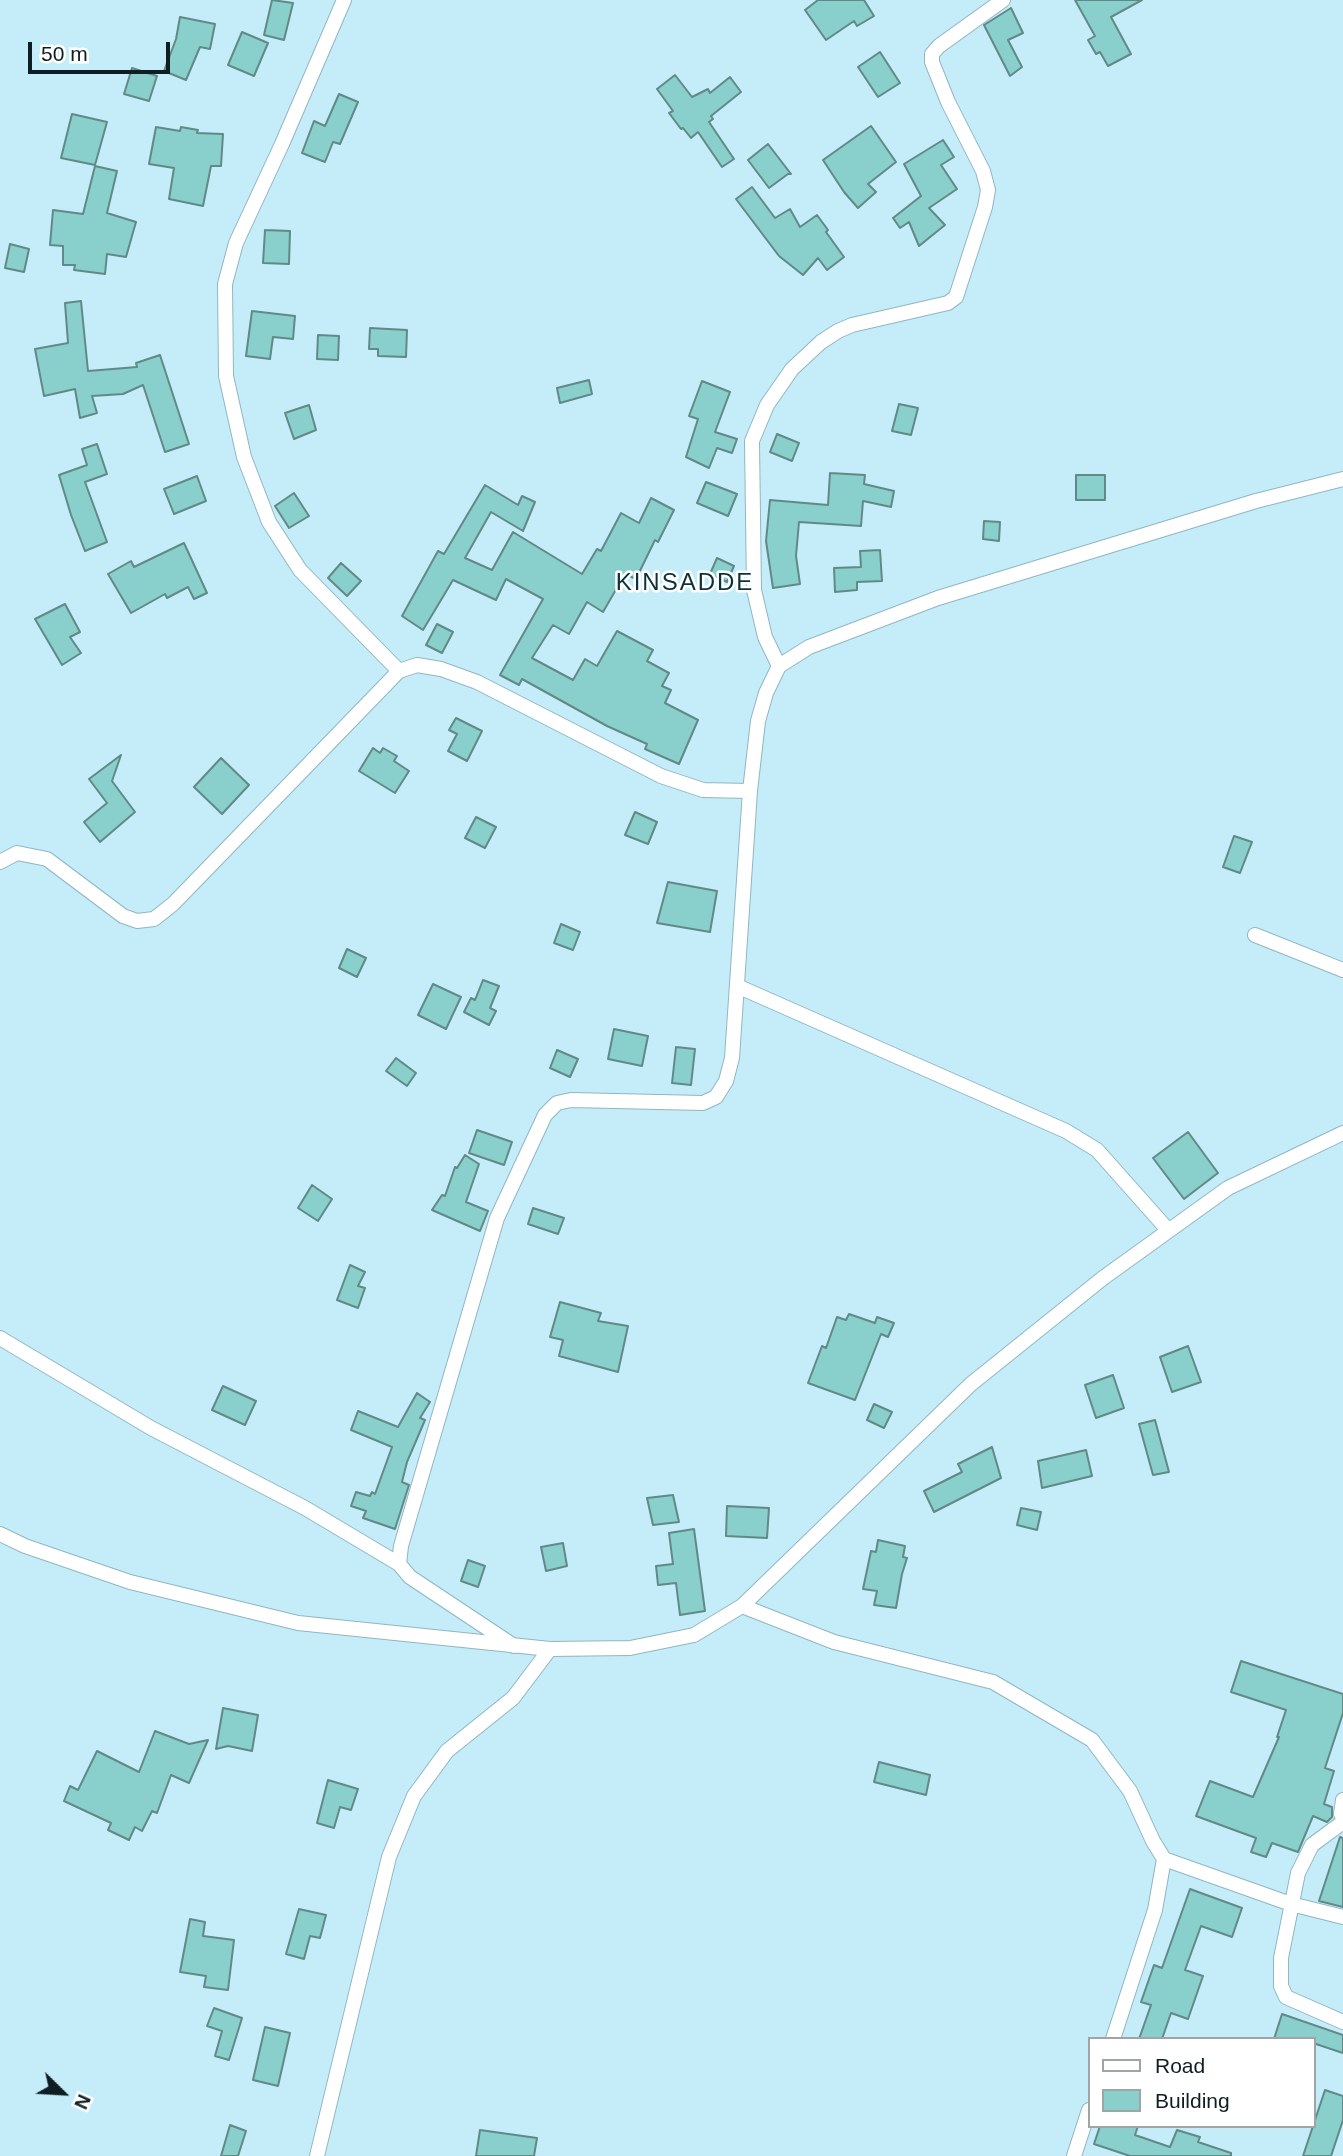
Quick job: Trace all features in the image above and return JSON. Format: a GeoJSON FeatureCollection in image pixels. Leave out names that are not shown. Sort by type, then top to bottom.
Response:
{"type":"FeatureCollection","features":[{"type":"Feature","properties":{"kind":"street"},"geometry":{"type":"LineString","coordinates":[[344,0],[236,243],[225,284],[226,376],[243,457],[269,522],[300,570],[399,671]]}},
{"type":"Feature","properties":{"kind":"street"},"geometry":{"type":"LineString","coordinates":[[779,666],[765,637],[754,590],[752,441],[773,396],[792,369],[821,342],[852,325],[948,303],[956,297],[985,208],[988,190],[983,171],[936,72],[932,54],[939,46],[1003,0]]}},
{"type":"Feature","properties":{"kind":"street"},"geometry":{"type":"LineString","coordinates":[[399,1564],[401,1546],[497,1218],[545,1115],[557,1103],[571,1100],[703,1103],[716,1097],[726,1081],[732,1058],[750,791],[758,721],[766,693],[779,666],[809,647],[938,598],[1256,501],[1343,479]]}},
{"type":"Feature","properties":{"kind":"street"},"geometry":{"type":"LineString","coordinates":[[0,862],[17,853],[47,859],[123,916],[136,921],[154,919],[173,904],[399,671],[417,664],[441,669],[477,682],[661,776],[703,790],[750,791]]}},
{"type":"Feature","properties":{"kind":"street"},"geometry":{"type":"LineString","coordinates":[[1255,935],[1343,970]]}},
{"type":"Feature","properties":{"kind":"street"},"geometry":{"type":"LineString","coordinates":[[737,986],[1066,1130],[1097,1150],[1168,1230]]}},
{"type":"Feature","properties":{"kind":"street"},"geometry":{"type":"LineString","coordinates":[[0,1534],[25,1546],[131,1582],[298,1623],[519,1648],[550,1649],[630,1648],[694,1634],[742,1606],[971,1384],[1102,1278],[1228,1188],[1343,1133]]}},
{"type":"Feature","properties":{"kind":"street"},"geometry":{"type":"LineString","coordinates":[[0,1338],[151,1428],[305,1508],[399,1564],[410,1577],[431,1592],[519,1648]]}},
{"type":"Feature","properties":{"kind":"street"},"geometry":{"type":"LineString","coordinates":[[742,1606],[834,1642],[993,1682],[1091,1740],[1130,1791],[1164,1859],[1292,1904],[1343,1917]]}},
{"type":"Feature","properties":{"kind":"street"},"geometry":{"type":"LineString","coordinates":[[317,2156],[389,1857],[414,1796],[447,1751],[513,1698],[550,1649]]}},
{"type":"Feature","properties":{"kind":"street"},"geometry":{"type":"LineString","coordinates":[[1343,1800],[1343,1817]]}},
{"type":"Feature","properties":{"kind":"street"},"geometry":{"type":"LineString","coordinates":[[1343,1822],[1312,1844],[1298,1872],[1281,1958],[1281,1986],[1286,1997],[1343,2022]]}},
{"type":"Feature","properties":{"kind":"street"},"geometry":{"type":"LineString","coordinates":[[1114,2037],[1156,1910],[1164,1859]]}},
{"type":"Feature","properties":{"kind":"street"},"geometry":{"type":"LineString","coordinates":[[1074,2156],[1088,2113]]}},
{"type":"Feature","properties":{"kind":"building"},"geometry":{"type":"Polygon","coordinates":[[[272,0],[293,3],[284,40],[264,35],[272,0]]]}},
{"type":"Feature","properties":{"kind":"building"},"geometry":{"type":"Polygon","coordinates":[[[818,0],[864,0],[874,16],[857,26],[854,21],[826,40],[805,10],[818,0]]]}},
{"type":"Feature","properties":{"kind":"building"},"geometry":{"type":"Polygon","coordinates":[[[1075,0],[1142,0],[1111,17],[1131,54],[1108,66],[1100,52],[1096,54],[1088,40],[1095,36],[1075,0]]]}},
{"type":"Feature","properties":{"kind":"building"},"geometry":{"type":"Polygon","coordinates":[[[1011,8],[1023,33],[1008,40],[1022,67],[1010,76],[984,25],[1011,8]]]}},
{"type":"Feature","properties":{"kind":"building"},"geometry":{"type":"Polygon","coordinates":[[[180,17],[215,24],[210,49],[200,47],[186,80],[164,71],[176,39],[180,17]]]}},
{"type":"Feature","properties":{"kind":"building"},"geometry":{"type":"Polygon","coordinates":[[[242,32],[268,43],[254,76],[228,65],[242,32]]]}},
{"type":"Feature","properties":{"kind":"building"},"geometry":{"type":"Polygon","coordinates":[[[880,52],[900,83],[878,97],[858,67],[880,52]]]}},
{"type":"Feature","properties":{"kind":"building"},"geometry":{"type":"Polygon","coordinates":[[[132,68],[157,76],[149,101],[124,94],[132,68]]]}},
{"type":"Feature","properties":{"kind":"building"},"geometry":{"type":"Polygon","coordinates":[[[675,75],[692,97],[708,89],[710,93],[730,77],[741,92],[711,116],[713,119],[709,122],[734,159],[722,167],[698,132],[691,138],[669,113],[673,111],[657,89],[675,75]]]}},
{"type":"Feature","properties":{"kind":"building"},"geometry":{"type":"Polygon","coordinates":[[[339,94],[358,102],[340,144],[333,142],[325,162],[302,153],[314,121],[325,126],[339,94]]]}},
{"type":"Feature","properties":{"kind":"building"},"geometry":{"type":"Polygon","coordinates":[[[72,114],[107,122],[95,165],[61,158],[72,114]]]}},
{"type":"Feature","properties":{"kind":"building"},"geometry":{"type":"Polygon","coordinates":[[[871,126],[896,162],[868,184],[876,192],[858,208],[823,160],[871,126]]]}},
{"type":"Feature","properties":{"kind":"building"},"geometry":{"type":"Polygon","coordinates":[[[156,127],[180,131],[181,127],[198,130],[197,133],[223,134],[221,166],[211,166],[203,206],[169,199],[174,168],[149,164],[156,127]]]}},
{"type":"Feature","properties":{"kind":"building"},"geometry":{"type":"Polygon","coordinates":[[[943,140],[954,157],[941,165],[957,189],[929,208],[945,225],[919,246],[909,222],[900,228],[893,218],[921,196],[904,164],[943,140]]]}},
{"type":"Feature","properties":{"kind":"building"},"geometry":{"type":"Polygon","coordinates":[[[768,144],[791,174],[769,188],[748,160],[768,144]]]}},
{"type":"Feature","properties":{"kind":"building"},"geometry":{"type":"Polygon","coordinates":[[[95,166],[117,171],[107,213],[136,222],[126,257],[107,254],[105,274],[74,270],[75,265],[63,265],[63,246],[50,245],[53,210],[83,214],[95,166]]]}},
{"type":"Feature","properties":{"kind":"building"},"geometry":{"type":"Polygon","coordinates":[[[752,187],[775,218],[790,209],[800,227],[817,215],[844,257],[827,270],[818,258],[803,275],[779,256],[736,199],[752,187]]]}},
{"type":"Feature","properties":{"kind":"building"},"geometry":{"type":"Polygon","coordinates":[[[265,230],[290,231],[289,264],[263,263],[265,230]]]}},
{"type":"Feature","properties":{"kind":"building"},"geometry":{"type":"Polygon","coordinates":[[[10,244],[29,249],[24,272],[5,268],[10,244]]]}},
{"type":"Feature","properties":{"kind":"building"},"geometry":{"type":"Polygon","coordinates":[[[81,301],[88,371],[137,367],[136,363],[160,355],[189,444],[165,452],[143,385],[123,394],[92,396],[97,413],[80,418],[75,389],[44,396],[35,349],[68,343],[65,303],[81,301]]]}},
{"type":"Feature","properties":{"kind":"building"},"geometry":{"type":"Polygon","coordinates":[[[252,311],[295,316],[293,339],[273,337],[270,359],[246,356],[252,311]]]}},
{"type":"Feature","properties":{"kind":"building"},"geometry":{"type":"Polygon","coordinates":[[[370,328],[407,330],[406,357],[378,356],[378,349],[369,349],[370,328]]]}},
{"type":"Feature","properties":{"kind":"building"},"geometry":{"type":"Polygon","coordinates":[[[318,335],[339,336],[338,360],[317,359],[318,335]]]}},
{"type":"Feature","properties":{"kind":"building"},"geometry":{"type":"Polygon","coordinates":[[[589,380],[592,394],[560,403],[557,388],[589,380]]]}},
{"type":"Feature","properties":{"kind":"building"},"geometry":{"type":"Polygon","coordinates":[[[702,381],[730,392],[715,432],[737,439],[732,453],[717,448],[709,468],[686,457],[698,419],[689,416],[702,381]]]}},
{"type":"Feature","properties":{"kind":"building"},"geometry":{"type":"Polygon","coordinates":[[[899,404],[918,408],[911,435],[892,431],[899,404]]]}},
{"type":"Feature","properties":{"kind":"building"},"geometry":{"type":"Polygon","coordinates":[[[309,405],[316,430],[294,439],[285,413],[309,405]]]}},
{"type":"Feature","properties":{"kind":"building"},"geometry":{"type":"Polygon","coordinates":[[[777,434],[799,443],[792,461],[770,452],[777,434]]]}},
{"type":"Feature","properties":{"kind":"building"},"geometry":{"type":"Polygon","coordinates":[[[97,444],[107,474],[85,482],[107,542],[85,551],[59,475],[87,465],[82,449],[97,444]]]}},
{"type":"Feature","properties":{"kind":"building"},"geometry":{"type":"Polygon","coordinates":[[[830,473],[865,475],[864,484],[894,491],[891,507],[863,501],[861,526],[799,522],[796,556],[800,584],[773,588],[766,541],[770,500],[828,505],[830,473]]]}},
{"type":"Feature","properties":{"kind":"building"},"geometry":{"type":"Polygon","coordinates":[[[1076,475],[1105,475],[1105,500],[1076,500],[1076,475]]]}},
{"type":"Feature","properties":{"kind":"building"},"geometry":{"type":"Polygon","coordinates":[[[197,476],[206,501],[174,514],[164,489],[197,476]]]}},
{"type":"Feature","properties":{"kind":"building"},"geometry":{"type":"Polygon","coordinates":[[[706,482],[737,494],[728,516],[697,503],[706,482]]]}},
{"type":"Feature","properties":{"kind":"building"},"geometry":{"type":"Polygon","coordinates":[[[485,485],[518,505],[522,496],[535,502],[523,531],[491,512],[465,558],[492,570],[513,532],[582,574],[597,549],[601,551],[621,513],[639,523],[651,498],[674,510],[658,542],[655,540],[636,579],[625,574],[603,612],[587,602],[569,634],[553,625],[532,658],[573,680],[585,659],[597,666],[617,631],[653,650],[647,661],[669,673],[662,686],[671,690],[665,703],[698,720],[679,764],[645,749],[647,744],[607,726],[522,679],[519,685],[500,675],[543,599],[506,579],[496,600],[453,580],[423,630],[402,616],[438,551],[444,554],[485,485]]]}},
{"type":"Feature","properties":{"kind":"building"},"geometry":{"type":"Polygon","coordinates":[[[294,493],[309,516],[289,528],[275,506],[294,493]]]}},
{"type":"Feature","properties":{"kind":"building"},"geometry":{"type":"Polygon","coordinates":[[[984,521],[1000,522],[999,541],[983,539],[984,521]]]}},
{"type":"Feature","properties":{"kind":"building"},"geometry":{"type":"Polygon","coordinates":[[[184,543],[207,593],[194,599],[188,587],[167,598],[165,594],[131,613],[108,574],[131,561],[134,567],[184,543]]]}},
{"type":"Feature","properties":{"kind":"building"},"geometry":{"type":"Polygon","coordinates":[[[880,550],[882,581],[857,582],[857,590],[835,592],[834,568],[861,567],[860,551],[880,550]]]}},
{"type":"Feature","properties":{"kind":"building"},"geometry":{"type":"Polygon","coordinates":[[[717,558],[734,566],[727,582],[710,574],[717,558]]]}},
{"type":"Feature","properties":{"kind":"building"},"geometry":{"type":"Polygon","coordinates":[[[341,563],[361,581],[347,596],[328,578],[341,563]]]}},
{"type":"Feature","properties":{"kind":"building"},"geometry":{"type":"Polygon","coordinates":[[[65,604],[80,632],[70,637],[81,653],[62,665],[35,619],[65,604]]]}},
{"type":"Feature","properties":{"kind":"building"},"geometry":{"type":"Polygon","coordinates":[[[437,624],[453,632],[442,653],[426,645],[437,624]]]}},
{"type":"Feature","properties":{"kind":"building"},"geometry":{"type":"Polygon","coordinates":[[[456,718],[482,731],[467,761],[448,751],[457,734],[449,730],[456,718]]]}},
{"type":"Feature","properties":{"kind":"building"},"geometry":{"type":"Polygon","coordinates":[[[373,748],[380,753],[383,748],[397,756],[394,761],[409,771],[395,793],[359,771],[373,748]]]}},
{"type":"Feature","properties":{"kind":"building"},"geometry":{"type":"Polygon","coordinates":[[[121,755],[112,781],[135,812],[100,842],[84,822],[107,803],[89,779],[121,755]]]}},
{"type":"Feature","properties":{"kind":"building"},"geometry":{"type":"Polygon","coordinates":[[[221,758],[249,785],[222,814],[194,787],[221,758]]]}},
{"type":"Feature","properties":{"kind":"building"},"geometry":{"type":"Polygon","coordinates":[[[635,812],[657,822],[648,844],[625,835],[635,812]]]}},
{"type":"Feature","properties":{"kind":"building"},"geometry":{"type":"Polygon","coordinates":[[[476,817],[496,827],[485,848],[465,838],[476,817]]]}},
{"type":"Feature","properties":{"kind":"building"},"geometry":{"type":"Polygon","coordinates":[[[1234,836],[1252,842],[1240,873],[1223,867],[1234,836]]]}},
{"type":"Feature","properties":{"kind":"building"},"geometry":{"type":"Polygon","coordinates":[[[668,882],[717,891],[710,932],[657,923],[668,882]]]}},
{"type":"Feature","properties":{"kind":"building"},"geometry":{"type":"Polygon","coordinates":[[[561,924],[580,932],[573,950],[554,943],[561,924]]]}},
{"type":"Feature","properties":{"kind":"building"},"geometry":{"type":"Polygon","coordinates":[[[347,949],[366,958],[357,977],[339,968],[347,949]]]}},
{"type":"Feature","properties":{"kind":"building"},"geometry":{"type":"Polygon","coordinates":[[[483,980],[499,986],[490,1008],[496,1011],[489,1025],[464,1012],[471,998],[475,1000],[483,980]]]}},
{"type":"Feature","properties":{"kind":"building"},"geometry":{"type":"Polygon","coordinates":[[[433,984],[461,997],[446,1029],[418,1015],[433,984]]]}},
{"type":"Feature","properties":{"kind":"building"},"geometry":{"type":"Polygon","coordinates":[[[614,1029],[648,1036],[642,1066],[608,1059],[614,1029]]]}},
{"type":"Feature","properties":{"kind":"building"},"geometry":{"type":"Polygon","coordinates":[[[676,1047],[695,1049],[691,1085],[672,1083],[676,1047]]]}},
{"type":"Feature","properties":{"kind":"building"},"geometry":{"type":"Polygon","coordinates":[[[557,1050],[578,1059],[570,1077],[550,1068],[557,1050]]]}},
{"type":"Feature","properties":{"kind":"building"},"geometry":{"type":"Polygon","coordinates":[[[396,1058],[416,1073],[407,1086],[386,1071],[396,1058]]]}},
{"type":"Feature","properties":{"kind":"building"},"geometry":{"type":"Polygon","coordinates":[[[477,1130],[512,1142],[504,1165],[469,1153],[477,1130]]]}},
{"type":"Feature","properties":{"kind":"building"},"geometry":{"type":"Polygon","coordinates":[[[1188,1132],[1218,1173],[1184,1199],[1153,1158],[1188,1132]]]}},
{"type":"Feature","properties":{"kind":"building"},"geometry":{"type":"Polygon","coordinates":[[[465,1155],[479,1164],[466,1202],[488,1211],[480,1231],[432,1210],[442,1195],[445,1196],[455,1167],[457,1168],[465,1155]]]}},
{"type":"Feature","properties":{"kind":"building"},"geometry":{"type":"Polygon","coordinates":[[[312,1185],[332,1199],[318,1221],[298,1208],[312,1185]]]}},
{"type":"Feature","properties":{"kind":"building"},"geometry":{"type":"Polygon","coordinates":[[[533,1208],[564,1218],[558,1234],[528,1224],[533,1208]]]}},
{"type":"Feature","properties":{"kind":"building"},"geometry":{"type":"Polygon","coordinates":[[[350,1265],[365,1272],[358,1286],[365,1288],[358,1308],[337,1300],[350,1265]]]}},
{"type":"Feature","properties":{"kind":"building"},"geometry":{"type":"Polygon","coordinates":[[[560,1302],[601,1313],[598,1321],[628,1326],[618,1372],[559,1356],[563,1340],[550,1337],[560,1302]]]}},
{"type":"Feature","properties":{"kind":"building"},"geometry":{"type":"Polygon","coordinates":[[[849,1314],[875,1323],[877,1317],[894,1323],[888,1337],[881,1334],[855,1400],[808,1383],[822,1346],[826,1348],[837,1317],[846,1320],[849,1314]]]}},
{"type":"Feature","properties":{"kind":"building"},"geometry":{"type":"Polygon","coordinates":[[[1188,1346],[1201,1382],[1172,1392],[1160,1357],[1188,1346]]]}},
{"type":"Feature","properties":{"kind":"building"},"geometry":{"type":"Polygon","coordinates":[[[1113,1375],[1124,1408],[1096,1418],[1085,1385],[1113,1375]]]}},
{"type":"Feature","properties":{"kind":"building"},"geometry":{"type":"Polygon","coordinates":[[[223,1386],[256,1401],[245,1425],[212,1410],[223,1386]]]}},
{"type":"Feature","properties":{"kind":"building"},"geometry":{"type":"Polygon","coordinates":[[[417,1393],[430,1402],[420,1418],[425,1420],[407,1462],[402,1482],[409,1485],[395,1529],[363,1518],[366,1511],[351,1506],[356,1492],[370,1496],[372,1492],[375,1494],[392,1447],[351,1430],[358,1411],[398,1427],[417,1393]]]}},
{"type":"Feature","properties":{"kind":"building"},"geometry":{"type":"Polygon","coordinates":[[[874,1404],[892,1412],[884,1428],[867,1420],[874,1404]]]}},
{"type":"Feature","properties":{"kind":"building"},"geometry":{"type":"Polygon","coordinates":[[[1155,1420],[1169,1472],[1153,1475],[1139,1424],[1155,1420]]]}},
{"type":"Feature","properties":{"kind":"building"},"geometry":{"type":"Polygon","coordinates":[[[992,1447],[1001,1478],[934,1512],[924,1491],[962,1472],[958,1464],[992,1447]]]}},
{"type":"Feature","properties":{"kind":"building"},"geometry":{"type":"Polygon","coordinates":[[[1086,1450],[1092,1476],[1042,1488],[1038,1461],[1086,1450]]]}},
{"type":"Feature","properties":{"kind":"building"},"geometry":{"type":"Polygon","coordinates":[[[673,1495],[679,1522],[653,1525],[647,1498],[673,1495]]]}},
{"type":"Feature","properties":{"kind":"building"},"geometry":{"type":"Polygon","coordinates":[[[727,1506],[769,1508],[767,1538],[726,1536],[727,1506]]]}},
{"type":"Feature","properties":{"kind":"building"},"geometry":{"type":"Polygon","coordinates":[[[1021,1508],[1041,1512],[1037,1530],[1017,1525],[1021,1508]]]}},
{"type":"Feature","properties":{"kind":"building"},"geometry":{"type":"Polygon","coordinates":[[[694,1529],[705,1611],[680,1615],[676,1583],[658,1585],[656,1566],[673,1564],[669,1533],[694,1529]]]}},
{"type":"Feature","properties":{"kind":"building"},"geometry":{"type":"Polygon","coordinates":[[[878,1540],[905,1546],[903,1557],[907,1558],[896,1608],[874,1605],[877,1591],[863,1589],[871,1551],[876,1552],[878,1540]]]}},
{"type":"Feature","properties":{"kind":"building"},"geometry":{"type":"Polygon","coordinates":[[[563,1543],[567,1566],[546,1571],[541,1547],[563,1543]]]}},
{"type":"Feature","properties":{"kind":"building"},"geometry":{"type":"Polygon","coordinates":[[[468,1560],[485,1566],[478,1587],[461,1581],[468,1560]]]}},
{"type":"Feature","properties":{"kind":"building"},"geometry":{"type":"Polygon","coordinates":[[[1241,1661],[1343,1694],[1343,1713],[1325,1768],[1334,1771],[1324,1804],[1332,1807],[1332,1817],[1327,1822],[1313,1816],[1298,1852],[1272,1843],[1266,1857],[1251,1852],[1256,1838],[1196,1816],[1210,1781],[1253,1797],[1279,1737],[1286,1710],[1231,1692],[1241,1661]]]}},
{"type":"Feature","properties":{"kind":"building"},"geometry":{"type":"Polygon","coordinates":[[[223,1708],[258,1715],[252,1751],[228,1746],[216,1749],[223,1708]]]}},
{"type":"Feature","properties":{"kind":"building"},"geometry":{"type":"Polygon","coordinates":[[[155,1731],[189,1744],[208,1740],[189,1783],[171,1775],[157,1813],[152,1811],[142,1831],[135,1827],[129,1840],[108,1830],[111,1823],[64,1801],[70,1786],[78,1790],[97,1751],[139,1772],[155,1731]]]}},
{"type":"Feature","properties":{"kind":"building"},"geometry":{"type":"Polygon","coordinates":[[[879,1762],[930,1775],[926,1795],[874,1782],[879,1762]]]}},
{"type":"Feature","properties":{"kind":"building"},"geometry":{"type":"Polygon","coordinates":[[[328,1780],[358,1789],[351,1810],[340,1807],[334,1828],[317,1823],[328,1780]]]}},
{"type":"Feature","properties":{"kind":"building"},"geometry":{"type":"Polygon","coordinates":[[[1340,1837],[1343,1838],[1343,1907],[1319,1901],[1340,1837]]]}},
{"type":"Feature","properties":{"kind":"building"},"geometry":{"type":"Polygon","coordinates":[[[1190,1889],[1242,1908],[1232,1937],[1201,1926],[1185,1970],[1203,1976],[1188,2019],[1171,2013],[1163,2037],[1140,2037],[1151,2005],[1141,2002],[1154,1965],[1162,1968],[1190,1889]]]}},
{"type":"Feature","properties":{"kind":"building"},"geometry":{"type":"Polygon","coordinates":[[[299,1909],[326,1915],[320,1938],[310,1936],[304,1959],[286,1954],[299,1909]]]}},
{"type":"Feature","properties":{"kind":"building"},"geometry":{"type":"Polygon","coordinates":[[[190,1919],[205,1922],[203,1936],[234,1940],[228,1990],[204,1987],[206,1976],[180,1972],[190,1919]]]}},
{"type":"Feature","properties":{"kind":"building"},"geometry":{"type":"Polygon","coordinates":[[[214,2008],[242,2018],[229,2060],[215,2056],[222,2031],[207,2026],[214,2008]]]}},
{"type":"Feature","properties":{"kind":"building"},"geometry":{"type":"Polygon","coordinates":[[[1282,2014],[1343,2035],[1343,2053],[1315,2044],[1315,2037],[1275,2037],[1282,2014]]]}},
{"type":"Feature","properties":{"kind":"building"},"geometry":{"type":"Polygon","coordinates":[[[265,2027],[290,2033],[278,2086],[253,2080],[265,2027]]]}},
{"type":"Feature","properties":{"kind":"building"},"geometry":{"type":"Polygon","coordinates":[[[1325,2090],[1343,2096],[1343,2120],[1331,2156],[1303,2156],[1312,2128],[1315,2128],[1325,2090]]]}},
{"type":"Feature","properties":{"kind":"building"},"geometry":{"type":"Polygon","coordinates":[[[230,2125],[246,2131],[238,2156],[221,2156],[230,2125]]]}},
{"type":"Feature","properties":{"kind":"building"},"geometry":{"type":"Polygon","coordinates":[[[1099,2128],[1137,2128],[1135,2135],[1170,2147],[1177,2130],[1200,2137],[1198,2142],[1231,2153],[1231,2156],[1130,2156],[1094,2144],[1099,2128]]]}},
{"type":"Feature","properties":{"kind":"building"},"geometry":{"type":"Polygon","coordinates":[[[480,2130],[537,2138],[534,2156],[476,2156],[480,2130]]]}},
{"type":"Feature","properties":{"kind":"district","name":"KINSADDE"},"geometry":{"type":"Point","coordinates":[685,583]}}]}
